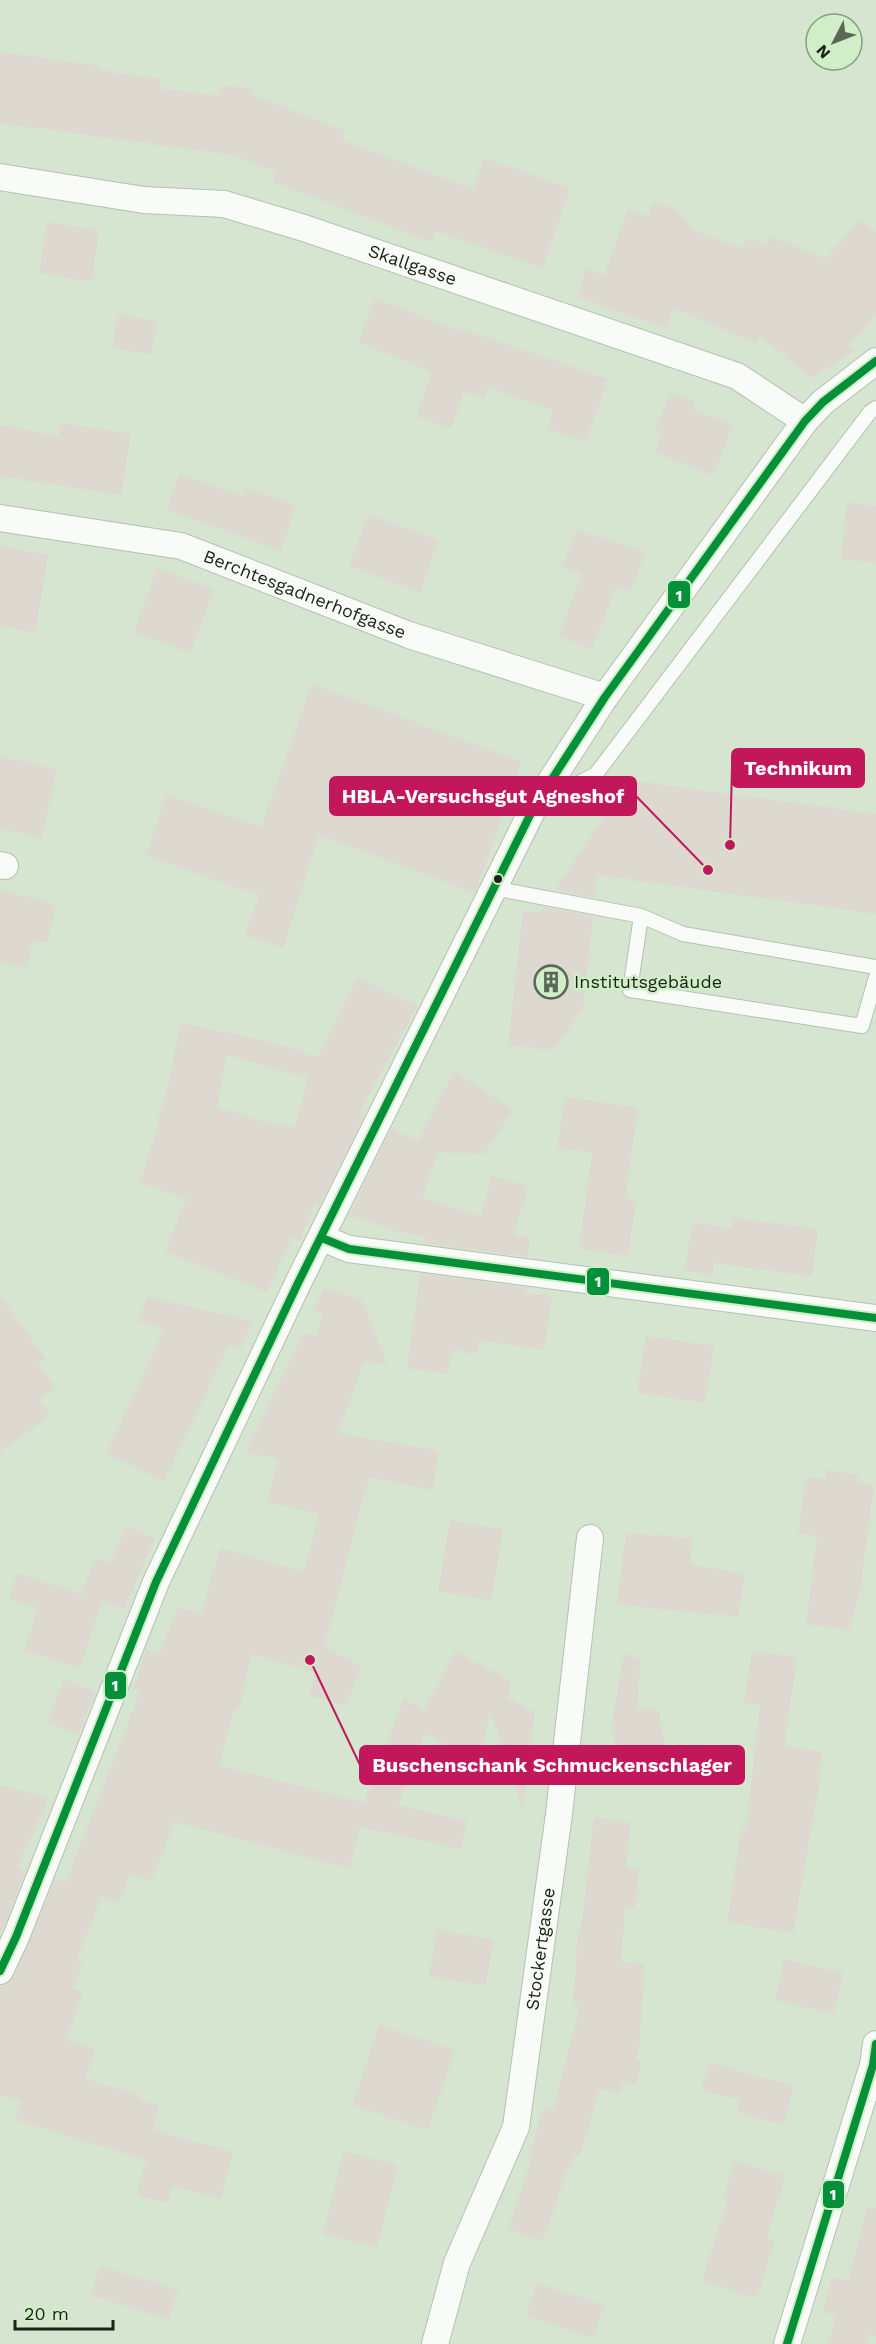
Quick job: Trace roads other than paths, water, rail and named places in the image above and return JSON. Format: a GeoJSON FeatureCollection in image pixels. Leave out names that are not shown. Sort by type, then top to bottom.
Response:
{"type":"FeatureCollection","features":[{"type":"Feature","properties":{"kind":"street","name":"Skallgasse"},"geometry":{"type":"LineString","coordinates":[[0,177],[144,200],[224,204],[304,228],[737,376],[806,421]]}},
{"type":"Feature","properties":{"kind":"street"},"geometry":{"type":"LineString","coordinates":[[0,1971],[156,1582],[298,1283],[534,807],[605,697],[806,421],[823,402],[876,361]]}},
{"type":"Feature","properties":{"kind":"street","name":"Berchtesgadnerhofgasse"},"geometry":{"type":"LineString","coordinates":[[0,518],[181,546],[409,635],[605,697]]}},
{"type":"Feature","properties":{"kind":"street"},"geometry":{"type":"LineString","coordinates":[[322,1238],[349,1249],[876,1318]]}},
{"type":"Feature","properties":{"kind":"street","name":"Stockertgasse"},"geometry":{"type":"LineString","coordinates":[[435,2344],[457,2263],[516,2127],[559,1815],[590,1538]]}},
{"type":"Feature","properties":{"kind":"street"},"geometry":{"type":"LineString","coordinates":[[787,2344],[875,2059]]}},
{"type":"Feature","properties":{"kind":"lane"},"geometry":{"type":"LineString","coordinates":[[534,807],[596,774],[870,412],[876,408]]}},
{"type":"Feature","properties":{"kind":"lane"},"geometry":{"type":"LineString","coordinates":[[493,888],[641,916],[683,934],[876,967]]}},
{"type":"Feature","properties":{"kind":"lane"},"geometry":{"type":"LineString","coordinates":[[641,916],[630,990],[862,1026],[876,977]]}},
{"type":"Feature","properties":{"kind":"place","name":"Technikum"},"geometry":{"type":"Point","coordinates":[730,845]}},
{"type":"Feature","properties":{"kind":"place","name":"HBLA-Versuchsgut Agneshof"},"geometry":{"type":"Point","coordinates":[708,870]}},
{"type":"Feature","properties":{"kind":"place","name":"Institutsgebäude"},"geometry":{"type":"Point","coordinates":[551,982]}},
{"type":"Feature","properties":{"kind":"place","name":"Buschenschank Schmuckenschlager"},"geometry":{"type":"Point","coordinates":[310,1660]}}]}
